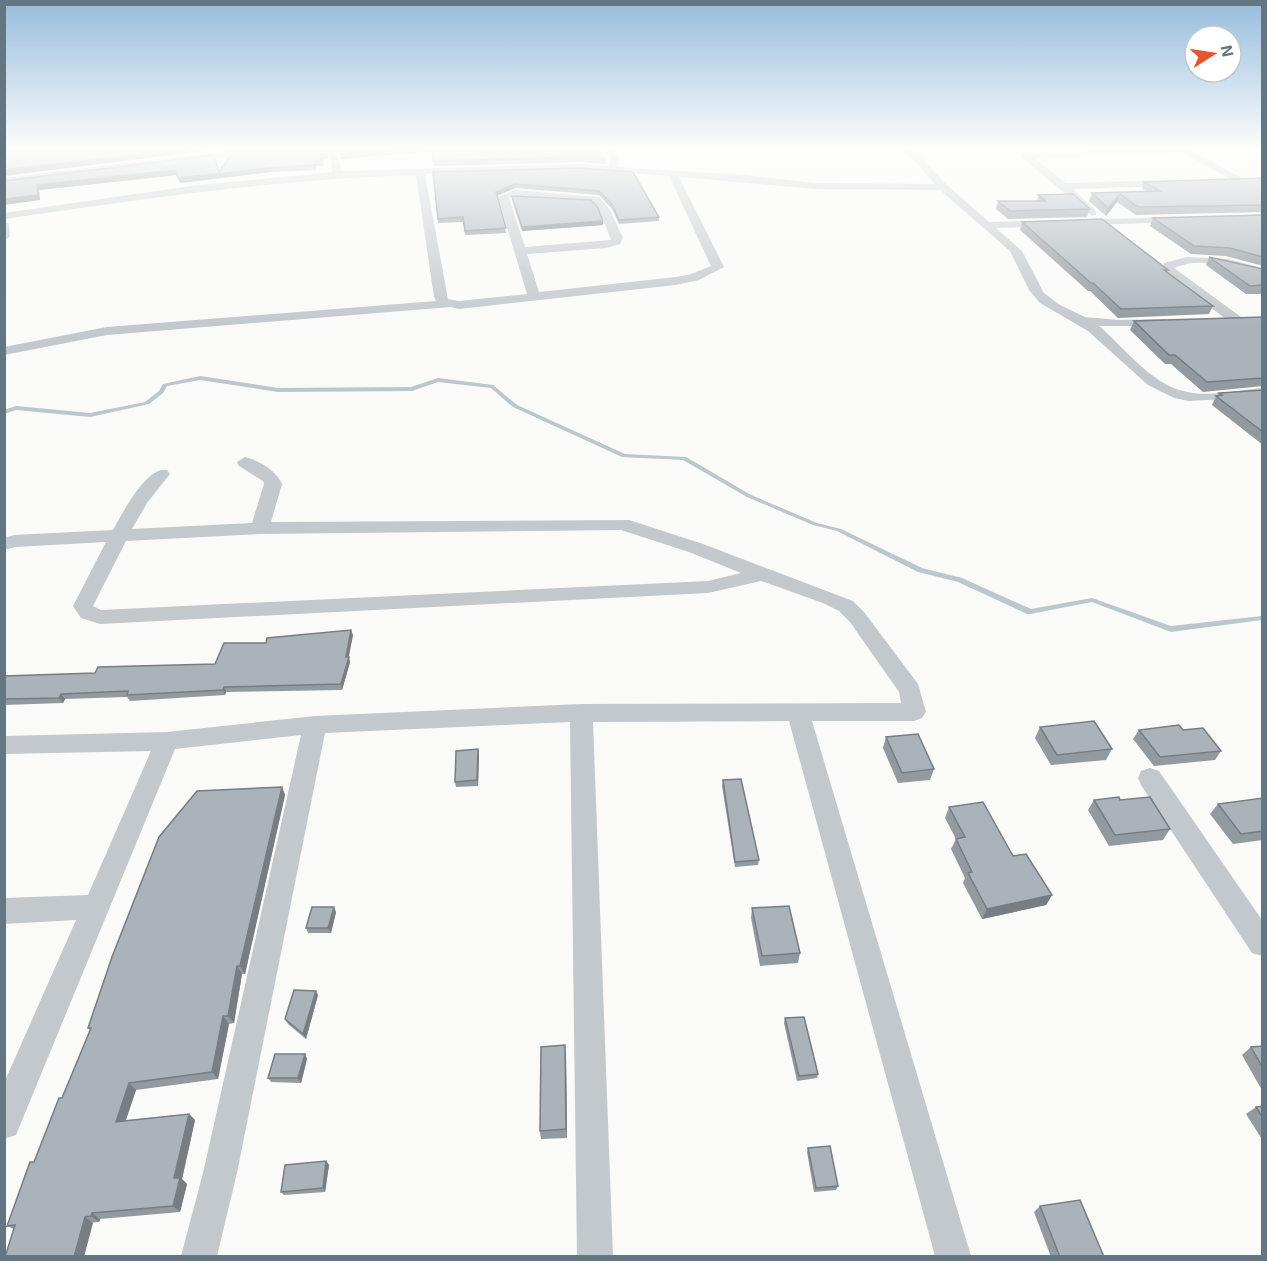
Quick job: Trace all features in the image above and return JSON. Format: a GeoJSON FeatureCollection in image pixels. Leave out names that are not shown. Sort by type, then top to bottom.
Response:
{"type":"FeatureCollection","features":[{"type":"Feature","properties":{"kind":"street"},"geometry":{"type":"LineString","coordinates":[[4,216],[67,207]]}},
{"type":"Feature","properties":{"kind":"street"},"geometry":{"type":"LineString","coordinates":[[426,207],[440,297],[448,304]]}},
{"type":"Feature","properties":{"kind":"street"},"geometry":{"type":"LineString","coordinates":[[506,207],[534,295]]}},
{"type":"Feature","properties":{"kind":"street"},"geometry":{"type":"LineString","coordinates":[[521,251],[606,245],[617,240],[602,207]]}},
{"type":"Feature","properties":{"kind":"street"},"geometry":{"type":"LineString","coordinates":[[4,351],[108,331],[253,317],[459,305],[695,277],[718,267],[689,207]]}},
{"type":"Feature","properties":{"kind":"street"},"geometry":{"type":"LineString","coordinates":[[965,207],[1022,257],[1035,291],[1057,310],[1081,321],[1100,335],[1154,383],[1180,395],[1263,393]]}},
{"type":"Feature","properties":{"kind":"street"},"geometry":{"type":"LineString","coordinates":[[1087,207],[1102,221]]}},
{"type":"Feature","properties":{"kind":"street"},"geometry":{"type":"LineString","coordinates":[[985,225],[1194,219]]}},
{"type":"Feature","properties":{"kind":"street"},"geometry":{"type":"LineString","coordinates":[[4,224],[4,237]]}},
{"type":"Feature","properties":{"kind":"street"},"geometry":{"type":"LineString","coordinates":[[1236,320],[1168,270],[1168,266],[1179,262],[1221,261],[1263,272]]}},
{"type":"Feature","properties":{"kind":"street"},"geometry":{"type":"LineString","coordinates":[[1213,321],[1254,319]]}},
{"type":"Feature","properties":{"kind":"street"},"geometry":{"type":"LineString","coordinates":[[1081,321],[1118,324],[1177,322]]}},
{"type":"Feature","properties":{"kind":"street"},"geometry":{"type":"LineString","coordinates":[[1100,335],[1118,324]]}},
{"type":"Feature","properties":{"kind":"street"},"geometry":{"type":"LineString","coordinates":[[245,462],[271,478],[273,484],[260,528]]}},
{"type":"Feature","properties":{"kind":"street"},"geometry":{"type":"LineString","coordinates":[[161,474],[153,482],[119,535],[83,606],[88,614],[100,617],[708,587],[762,575]]}},
{"type":"Feature","properties":{"kind":"street"},"geometry":{"type":"LineString","coordinates":[[4,544],[14,541],[260,528],[623,524],[660,535],[846,606],[857,617],[909,690],[914,712],[581,713],[315,725],[167,741],[4,745]]}},
{"type":"Feature","properties":{"kind":"street"},"geometry":{"type":"LineString","coordinates":[[798,712],[953,1257]]}},
{"type":"Feature","properties":{"kind":"street"},"geometry":{"type":"LineString","coordinates":[[581,713],[595,1257]]}},
{"type":"Feature","properties":{"kind":"street"},"geometry":{"type":"LineString","coordinates":[[199,1257],[220,1173],[315,725]]}},
{"type":"Feature","properties":{"kind":"street"},"geometry":{"type":"LineString","coordinates":[[4,1123],[167,741]]}},
{"type":"Feature","properties":{"kind":"street"},"geometry":{"type":"LineString","coordinates":[[1150,778],[1263,943]]}},
{"type":"Feature","properties":{"kind":"street"},"geometry":{"type":"LineString","coordinates":[[4,911],[95,907]]}},
{"type":"Feature","properties":{"kind":"building"},"geometry":{"type":"Polygon","coordinates":[[[437,207],[500,207],[506,228],[465,231],[463,217],[438,219],[437,207]]]}},
{"type":"Feature","properties":{"kind":"building"},"geometry":{"type":"Polygon","coordinates":[[[515,207],[597,207],[603,221],[522,227],[515,207]]]}},
{"type":"Feature","properties":{"kind":"building"},"geometry":{"type":"Polygon","coordinates":[[[613,207],[653,207],[659,217],[619,220],[613,207]]]}},
{"type":"Feature","properties":{"kind":"building"},"geometry":{"type":"Polygon","coordinates":[[[1005,207],[1088,207],[1090,209],[1010,211],[1005,207]]]}},
{"type":"Feature","properties":{"kind":"building"},"geometry":{"type":"Polygon","coordinates":[[[1263,215],[1263,257],[1230,248],[1194,246],[1153,218],[1263,215]]]}},
{"type":"Feature","properties":{"kind":"building"},"geometry":{"type":"Polygon","coordinates":[[[1102,219],[1168,270],[1164,270],[1213,306],[1121,309],[1022,222],[1102,219]]]}},
{"type":"Feature","properties":{"kind":"building"},"geometry":{"type":"Polygon","coordinates":[[[1209,257],[1263,269],[1263,285],[1250,286],[1209,257]]]}},
{"type":"Feature","properties":{"kind":"building"},"geometry":{"type":"Polygon","coordinates":[[[1263,317],[1263,378],[1207,382],[1175,355],[1169,355],[1134,321],[1263,317]]]}},
{"type":"Feature","properties":{"kind":"building"},"geometry":{"type":"Polygon","coordinates":[[[1263,390],[1263,432],[1216,396],[1222,395],[1219,393],[1263,390]]]}},
{"type":"Feature","properties":{"kind":"building"},"geometry":{"type":"Polygon","coordinates":[[[351,630],[346,657],[349,657],[341,684],[224,687],[223,690],[127,695],[128,691],[61,694],[59,698],[4,699],[4,676],[95,673],[98,667],[215,664],[224,643],[266,643],[267,638],[351,630]]]}},
{"type":"Feature","properties":{"kind":"building"},"geometry":{"type":"Polygon","coordinates":[[[1094,721],[1112,749],[1057,755],[1040,727],[1094,721]]]}},
{"type":"Feature","properties":{"kind":"building"},"geometry":{"type":"Polygon","coordinates":[[[1179,725],[1183,730],[1203,728],[1221,751],[1160,757],[1139,730],[1179,725]]]}},
{"type":"Feature","properties":{"kind":"building"},"geometry":{"type":"Polygon","coordinates":[[[918,734],[934,769],[902,773],[886,737],[918,734]]]}},
{"type":"Feature","properties":{"kind":"building"},"geometry":{"type":"Polygon","coordinates":[[[478,749],[477,780],[455,782],[456,751],[478,749]]]}},
{"type":"Feature","properties":{"kind":"building"},"geometry":{"type":"Polygon","coordinates":[[[741,779],[759,860],[735,862],[723,780],[741,779]]]}},
{"type":"Feature","properties":{"kind":"building"},"geometry":{"type":"Polygon","coordinates":[[[282,787],[240,966],[237,966],[228,1016],[223,1016],[212,1072],[129,1083],[116,1122],[189,1114],[174,1178],[180,1178],[173,1206],[92,1213],[91,1216],[85,1217],[74,1257],[5,1257],[15,1225],[7,1226],[30,1162],[34,1162],[59,1098],[62,1098],[91,1028],[88,1028],[112,957],[159,837],[197,791],[282,787]]]}},
{"type":"Feature","properties":{"kind":"building"},"geometry":{"type":"Polygon","coordinates":[[[1119,797],[1120,800],[1150,797],[1170,829],[1115,835],[1094,800],[1119,797]]]}},
{"type":"Feature","properties":{"kind":"building"},"geometry":{"type":"Polygon","coordinates":[[[1263,798],[1263,831],[1241,834],[1218,804],[1263,798]]]}},
{"type":"Feature","properties":{"kind":"building"},"geometry":{"type":"Polygon","coordinates":[[[983,802],[1013,856],[1026,854],[1052,895],[987,909],[968,873],[972,872],[956,839],[965,837],[949,807],[983,802]]]}},
{"type":"Feature","properties":{"kind":"building"},"geometry":{"type":"Polygon","coordinates":[[[789,906],[800,953],[762,956],[752,908],[789,906]]]}},
{"type":"Feature","properties":{"kind":"building"},"geometry":{"type":"Polygon","coordinates":[[[312,907],[334,907],[328,928],[306,928],[312,907]]]}},
{"type":"Feature","properties":{"kind":"building"},"geometry":{"type":"Polygon","coordinates":[[[294,990],[316,991],[303,1034],[285,1019],[294,990]]]}},
{"type":"Feature","properties":{"kind":"building"},"geometry":{"type":"Polygon","coordinates":[[[804,1017],[818,1074],[799,1076],[785,1018],[804,1017]]]}},
{"type":"Feature","properties":{"kind":"building"},"geometry":{"type":"Polygon","coordinates":[[[565,1045],[566,1129],[540,1131],[541,1047],[565,1045]]]}},
{"type":"Feature","properties":{"kind":"building"},"geometry":{"type":"Polygon","coordinates":[[[1263,1046],[1263,1068],[1251,1047],[1263,1046]]]}},
{"type":"Feature","properties":{"kind":"building"},"geometry":{"type":"Polygon","coordinates":[[[275,1054],[305,1054],[298,1078],[268,1078],[275,1054]]]}},
{"type":"Feature","properties":{"kind":"building"},"geometry":{"type":"Polygon","coordinates":[[[1263,1106],[1263,1118],[1256,1107],[1263,1106]]]}},
{"type":"Feature","properties":{"kind":"building"},"geometry":{"type":"Polygon","coordinates":[[[830,1146],[838,1186],[816,1188],[808,1148],[830,1146]]]}},
{"type":"Feature","properties":{"kind":"building"},"geometry":{"type":"Polygon","coordinates":[[[326,1161],[323,1188],[281,1192],[285,1165],[326,1161]]]}},
{"type":"Feature","properties":{"kind":"building"},"geometry":{"type":"Polygon","coordinates":[[[1080,1200],[1104,1257],[1060,1257],[1040,1206],[1080,1200]]]}},
{"type":"Feature","properties":{"kind":"waterway"},"geometry":{"type":"LineString","coordinates":[[4,412],[16,408],[90,415],[147,403],[161,392],[165,385],[200,378],[278,390],[412,389],[438,380],[493,387],[515,406],[624,456],[684,458],[749,496],[815,524],[839,530],[920,570],[960,580],[1030,612],[1092,600],[1171,629],[1262,618]]}}]}
